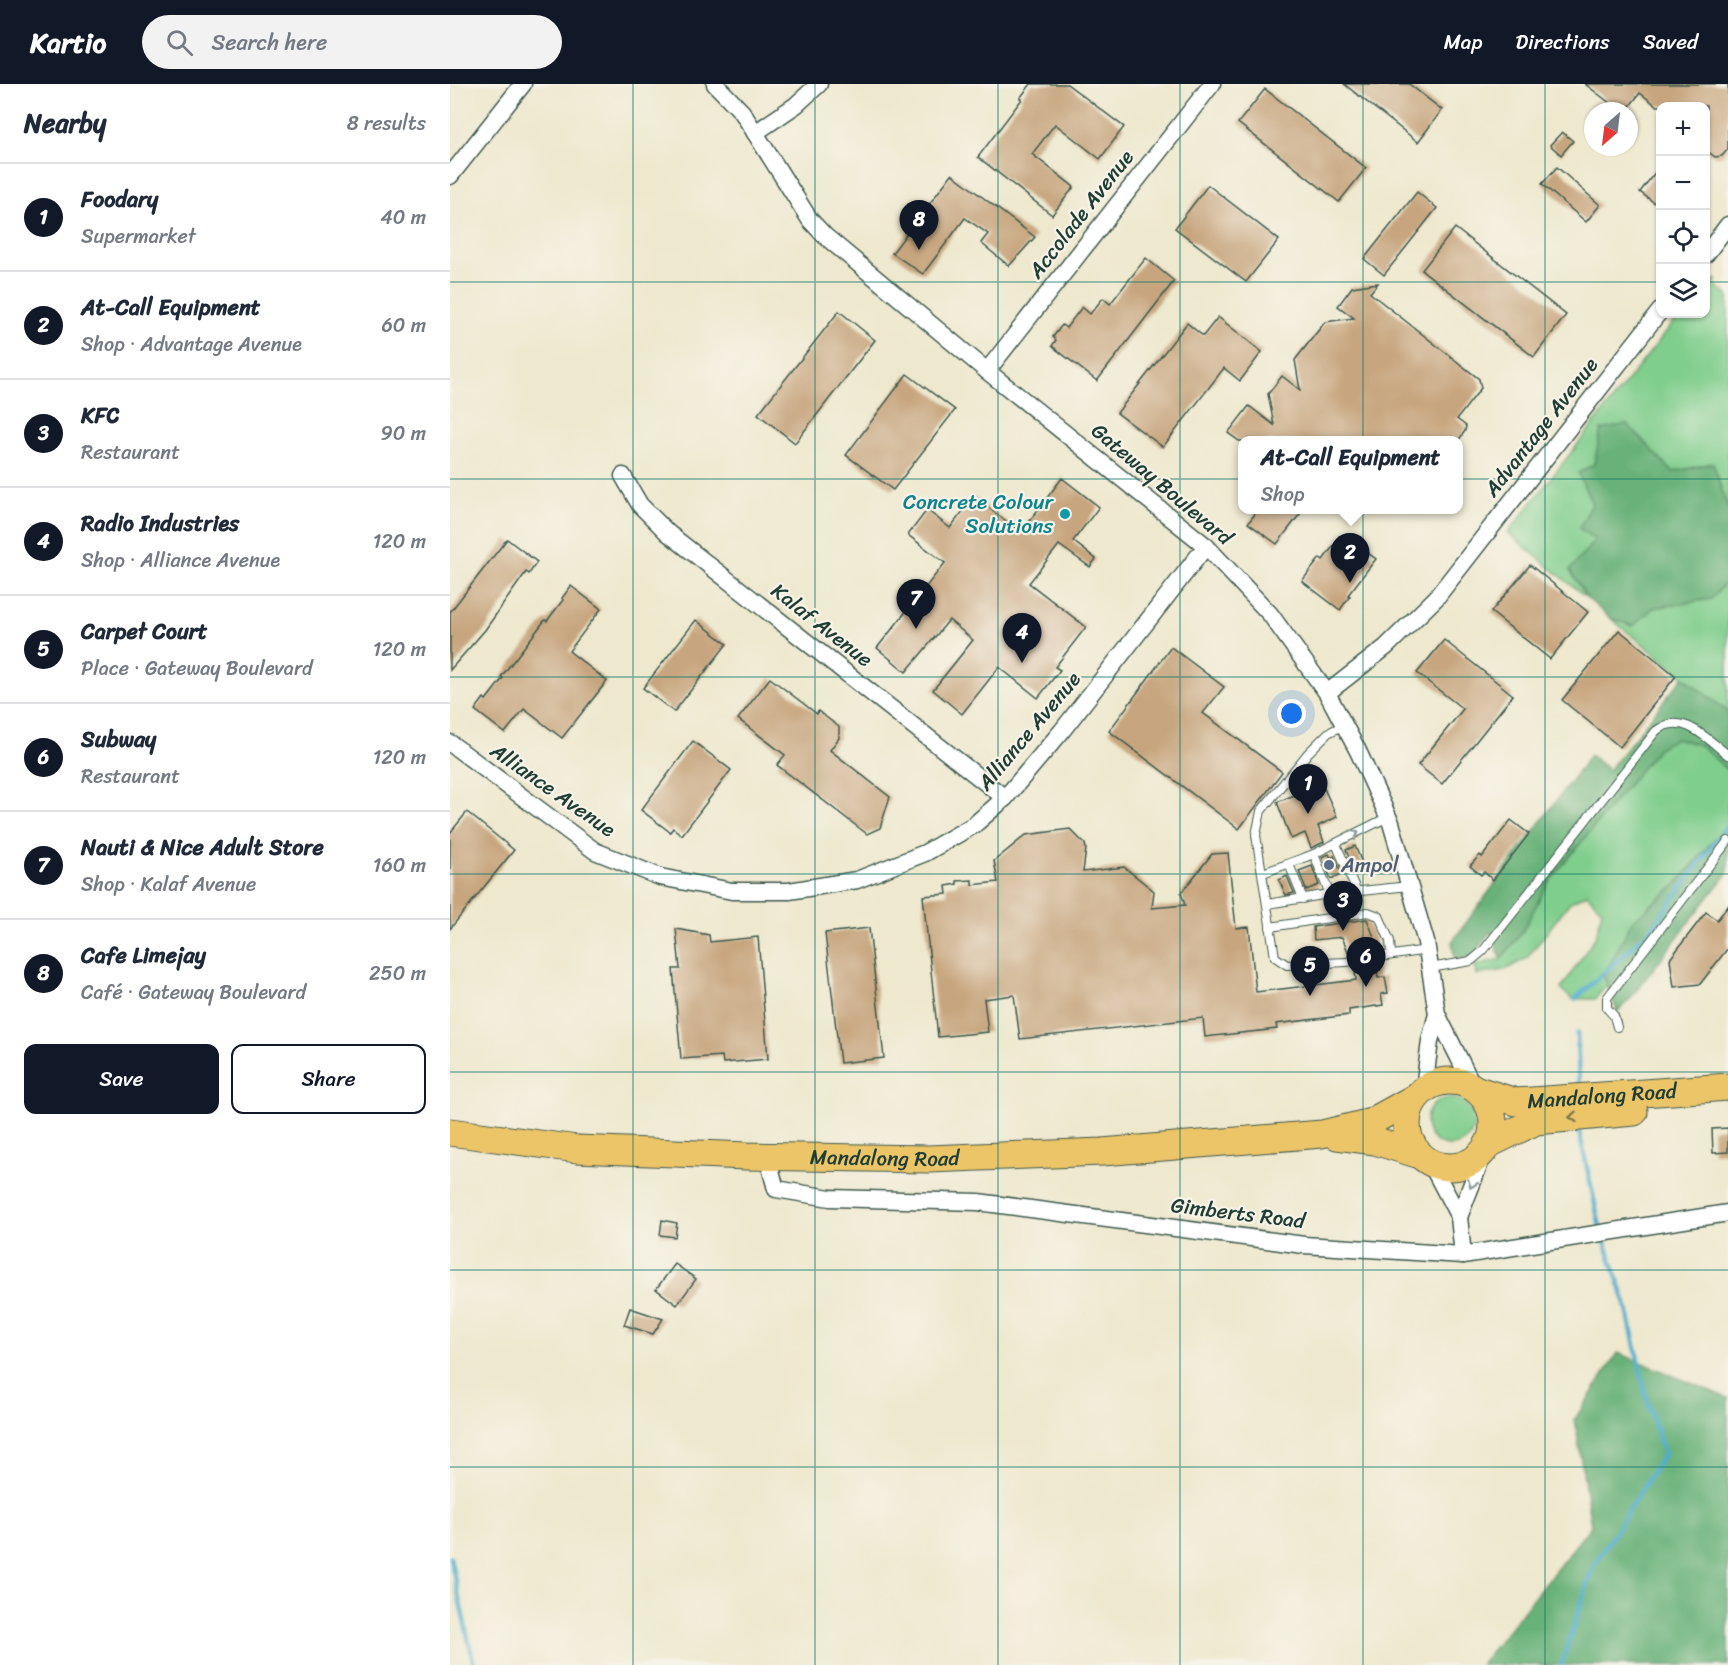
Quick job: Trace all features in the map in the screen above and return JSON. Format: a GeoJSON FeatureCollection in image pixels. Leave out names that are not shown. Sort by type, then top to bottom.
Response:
{"type":"FeatureCollection","features":[{"type":"Feature","properties":{"kind":"main road"},"geometry":{"type":"LineString","coordinates":[[1446,1080],[1459,1081],[1475,1088],[1489,1103],[1492,1111],[1493,1131],[1487,1147],[1467,1164],[1452,1167],[1425,1159],[1413,1146],[1407,1125],[1410,1106],[1420,1093],[1435,1083],[1446,1080]]}},
{"type":"Feature","properties":{"kind":"main road","name":"Mandalong Road"},"geometry":{"type":"LineString","coordinates":[[1475,1088],[1516,1102],[1728,1087]]}},
{"type":"Feature","properties":{"kind":"main road","name":"Mandalong Road"},"geometry":{"type":"LineString","coordinates":[[450,1132],[577,1149],[767,1156],[963,1158],[1102,1152],[1322,1134],[1371,1122],[1420,1093]]}},
{"type":"Feature","properties":{"kind":"main road","name":"Mandalong Road"},"geometry":{"type":"LineString","coordinates":[[1487,1147],[1536,1121],[1728,1103]]}},
{"type":"Feature","properties":{"kind":"main road","name":"Mandalong Road"},"geometry":{"type":"LineString","coordinates":[[1322,1134],[1375,1141],[1425,1159]]}},
{"type":"Feature","properties":{"kind":"street"},"geometry":{"type":"LineString","coordinates":[[450,176],[523,84]]}},
{"type":"Feature","properties":{"kind":"street","name":"Gateway Boulevard"},"geometry":{"type":"LineString","coordinates":[[715,84],[742,112],[810,220],[825,236],[987,371],[1206,546],[1270,614],[1328,693],[1388,817],[1427,950],[1437,1014],[1475,1088]]}},
{"type":"Feature","properties":{"kind":"street"},"geometry":{"type":"LineString","coordinates":[[755,133],[796,105],[819,84]]}},
{"type":"Feature","properties":{"kind":"street","name":"Accolade Avenue"},"geometry":{"type":"LineString","coordinates":[[987,371],[1212,84]]}},
{"type":"Feature","properties":{"kind":"street"},"geometry":{"type":"LineString","coordinates":[[1710,249],[1728,225]]}},
{"type":"Feature","properties":{"kind":"street","name":"Advantage Avenue"},"geometry":{"type":"LineString","coordinates":[[1328,693],[1386,647],[1436,598],[1656,316]]}},
{"type":"Feature","properties":{"kind":"street","name":"Kalaf Avenue"},"geometry":{"type":"LineString","coordinates":[[623,476],[640,505],[668,532],[1005,798]]}},
{"type":"Feature","properties":{"kind":"street","name":"Alliance Avenue"},"geometry":{"type":"LineString","coordinates":[[450,743],[594,850],[660,877],[732,891],[789,891],[857,880],[925,853],[974,825],[1005,798],[1061,732],[1206,546]]}},
{"type":"Feature","properties":{"kind":"street","name":"Gateway Boulevard"},"geometry":{"type":"LineString","coordinates":[[1420,1093],[1437,1014]]}},
{"type":"Feature","properties":{"kind":"street"},"geometry":{"type":"LineString","coordinates":[[1459,1217],[1487,1147]]}},
{"type":"Feature","properties":{"kind":"street","name":"Gimberts Road"},"geometry":{"type":"LineString","coordinates":[[767,1156],[776,1190],[830,1198],[978,1202],[1304,1245],[1463,1255],[1728,1213]]}},
{"type":"Feature","properties":{"kind":"street"},"geometry":{"type":"LineString","coordinates":[[1425,1159],[1459,1217],[1463,1255]]}},
{"type":"Feature","properties":{"kind":"lane"},"geometry":{"type":"LineString","coordinates":[[1430,968],[1471,961],[1483,951],[1656,731],[1665,723],[1681,723],[1694,729],[1728,755]]}},
{"type":"Feature","properties":{"kind":"lane"},"geometry":{"type":"LineString","coordinates":[[1344,725],[1328,733],[1308,753],[1261,811],[1256,835],[1275,957],[1287,965],[1346,962],[1427,950]]}},
{"type":"Feature","properties":{"kind":"lane"},"geometry":{"type":"LineString","coordinates":[[1263,873],[1314,854],[1388,817]]}},
{"type":"Feature","properties":{"kind":"lane"},"geometry":{"type":"LineString","coordinates":[[1617,1027],[1614,1016],[1607,1008],[1607,998],[1728,841]]}},
{"type":"Feature","properties":{"kind":"lane"},"geometry":{"type":"LineString","coordinates":[[1336,844],[1357,892]]}},
{"type":"Feature","properties":{"kind":"lane"},"geometry":{"type":"LineString","coordinates":[[1314,854],[1330,895]]}},
{"type":"Feature","properties":{"kind":"lane"},"geometry":{"type":"LineString","coordinates":[[1289,864],[1303,899]]}},
{"type":"Feature","properties":{"kind":"lane"},"geometry":{"type":"LineString","coordinates":[[1267,904],[1409,886]]}},
{"type":"Feature","properties":{"kind":"lane"},"geometry":{"type":"LineString","coordinates":[[1270,927],[1368,912],[1379,916],[1390,940],[1392,955]]}},
{"type":"Feature","properties":{"kind":"green space"},"geometry":{"type":"Polygon","coordinates":[[[1710,278],[1717,280],[1714,284],[1728,295],[1728,510],[1713,463],[1673,472],[1601,430],[1594,485],[1595,540],[1570,570],[1587,598],[1508,533],[1677,318],[1710,318],[1710,278]]]}},
{"type":"Feature","properties":{"kind":"green space"},"geometry":{"type":"Polygon","coordinates":[[[1627,424],[1673,472],[1713,463],[1728,510],[1728,580],[1711,599],[1653,608],[1633,626],[1610,618],[1587,598],[1570,570],[1595,540],[1579,528],[1592,504],[1578,473],[1594,464],[1601,430],[1627,424]]]}},
{"type":"Feature","properties":{"kind":"green space"},"geometry":{"type":"Polygon","coordinates":[[[1728,580],[1728,712],[1610,618],[1633,626],[1653,608],[1711,599],[1728,580]]]}},
{"type":"Feature","properties":{"kind":"green space"},"geometry":{"type":"Polygon","coordinates":[[[1683,677],[1728,712],[1728,771],[1702,746],[1676,738],[1658,748],[1548,883],[1522,932],[1501,959],[1491,931],[1473,956],[1455,960],[1452,942],[1590,755],[1609,770],[1683,677]]]}},
{"type":"Feature","properties":{"kind":"green space"},"geometry":{"type":"Polygon","coordinates":[[[1676,737],[1702,746],[1728,771],[1728,823],[1676,885],[1650,905],[1604,976],[1607,985],[1595,999],[1572,999],[1561,989],[1596,936],[1602,910],[1587,894],[1570,902],[1527,958],[1505,970],[1477,975],[1475,965],[1501,959],[1522,932],[1548,883],[1658,748],[1676,737]]]}},
{"type":"Feature","properties":{"kind":"green space"},"geometry":{"type":"Polygon","coordinates":[[[1728,823],[1728,872],[1630,999],[1617,1012],[1604,976],[1632,921],[1676,885],[1728,823]]]}},
{"type":"Feature","properties":{"kind":"green space"},"geometry":{"type":"Polygon","coordinates":[[[1450,1098],[1467,1105],[1474,1122],[1467,1139],[1450,1146],[1433,1139],[1426,1122],[1433,1105],[1450,1098]]]}},
{"type":"Feature","properties":{"kind":"green space"},"geometry":{"type":"Polygon","coordinates":[[[1618,1353],[1728,1398],[1728,1665],[1480,1665],[1591,1526],[1575,1419],[1618,1353]]]}},
{"type":"Feature","properties":{"kind":"building"},"geometry":{"type":"Polygon","coordinates":[[[1031,84],[1067,84],[1124,127],[1100,159],[1055,124],[1032,154],[1074,187],[1052,215],[978,157],[1031,84]]]}},
{"type":"Feature","properties":{"kind":"building"},"geometry":{"type":"Polygon","coordinates":[[[1344,84],[1409,84],[1442,110],[1418,142],[1344,84]]]}},
{"type":"Feature","properties":{"kind":"building"},"geometry":{"type":"Polygon","coordinates":[[[1585,84],[1728,84],[1728,149],[1722,156],[1715,157],[1710,153],[1710,102],[1656,102],[1656,105],[1640,93],[1633,102],[1609,102],[1585,84]]]}},
{"type":"Feature","properties":{"kind":"building"},"geometry":{"type":"Polygon","coordinates":[[[1265,89],[1366,168],[1339,202],[1238,123],[1265,89]]]}},
{"type":"Feature","properties":{"kind":"building"},"geometry":{"type":"Polygon","coordinates":[[[1562,132],[1573,141],[1561,155],[1550,145],[1562,132]]]}},
{"type":"Feature","properties":{"kind":"building"},"geometry":{"type":"Polygon","coordinates":[[[1557,167],[1600,205],[1586,222],[1542,184],[1557,167]]]}},
{"type":"Feature","properties":{"kind":"building"},"geometry":{"type":"Polygon","coordinates":[[[1656,171],[1656,204],[1640,192],[1656,171]]]}},
{"type":"Feature","properties":{"kind":"building"},"geometry":{"type":"Polygon","coordinates":[[[952,174],[1035,237],[1009,266],[981,243],[988,234],[965,218],[923,274],[892,253],[952,174]]]}},
{"type":"Feature","properties":{"kind":"building"},"geometry":{"type":"Polygon","coordinates":[[[1208,185],[1279,240],[1246,282],[1175,228],[1208,185]]]}},
{"type":"Feature","properties":{"kind":"building"},"geometry":{"type":"Polygon","coordinates":[[[1417,192],[1437,208],[1384,275],[1364,259],[1417,192]]]}},
{"type":"Feature","properties":{"kind":"building"},"geometry":{"type":"Polygon","coordinates":[[[1455,228],[1566,315],[1534,357],[1422,270],[1455,228]]]}},
{"type":"Feature","properties":{"kind":"building"},"geometry":{"type":"Polygon","coordinates":[[[1146,258],[1174,281],[1097,381],[1052,346],[1056,340],[1053,337],[1062,325],[1066,328],[1082,307],[1090,314],[1103,298],[1110,304],[1146,258]]]}},
{"type":"Feature","properties":{"kind":"building"},"geometry":{"type":"Polygon","coordinates":[[[1378,283],[1370,293],[1479,379],[1481,388],[1457,419],[1466,426],[1462,436],[1238,436],[1238,440],[1228,433],[1249,406],[1274,425],[1268,394],[1282,376],[1300,390],[1295,360],[1325,322],[1354,318],[1338,306],[1352,287],[1378,283]]]}},
{"type":"Feature","properties":{"kind":"building"},"geometry":{"type":"Polygon","coordinates":[[[839,311],[875,340],[795,443],[758,414],[839,311]]]}},
{"type":"Feature","properties":{"kind":"building"},"geometry":{"type":"Polygon","coordinates":[[[1218,317],[1262,352],[1240,381],[1224,368],[1163,447],[1117,413],[1187,323],[1203,336],[1218,317]]]}},
{"type":"Feature","properties":{"kind":"building"},"geometry":{"type":"Polygon","coordinates":[[[907,374],[955,410],[893,490],[846,455],[907,374]]]}},
{"type":"Feature","properties":{"kind":"building"},"geometry":{"type":"Polygon","coordinates":[[[1062,478],[1099,507],[1073,541],[1096,559],[1090,567],[1059,545],[1029,583],[1086,627],[1055,667],[1060,670],[1038,698],[999,667],[962,714],[933,690],[973,640],[949,620],[906,672],[877,648],[945,563],[908,535],[927,510],[950,528],[974,497],[1021,532],[1062,478]]]}},
{"type":"Feature","properties":{"kind":"building"},"geometry":{"type":"Polygon","coordinates":[[[1255,514],[1300,514],[1277,544],[1248,523],[1255,514]]]}},
{"type":"Feature","properties":{"kind":"building"},"geometry":{"type":"Polygon","coordinates":[[[507,539],[537,562],[529,574],[526,572],[485,630],[450,670],[450,612],[507,539]]]}},
{"type":"Feature","properties":{"kind":"building"},"geometry":{"type":"Polygon","coordinates":[[[1354,543],[1376,559],[1348,595],[1350,596],[1340,610],[1302,581],[1320,558],[1323,560],[1334,545],[1346,554],[1354,543]]]}},
{"type":"Feature","properties":{"kind":"building"},"geometry":{"type":"Polygon","coordinates":[[[1530,565],[1588,612],[1550,659],[1491,612],[1530,565]]]}},
{"type":"Feature","properties":{"kind":"building"},"geometry":{"type":"Polygon","coordinates":[[[571,586],[601,609],[569,651],[607,681],[562,738],[524,709],[505,733],[475,710],[484,698],[486,700],[503,678],[501,677],[563,600],[562,598],[571,586]]]}},
{"type":"Feature","properties":{"kind":"building"},"geometry":{"type":"Polygon","coordinates":[[[696,620],[727,644],[674,712],[643,688],[696,620]]]}},
{"type":"Feature","properties":{"kind":"building"},"geometry":{"type":"Polygon","coordinates":[[[1619,630],[1676,676],[1620,747],[1562,700],[1619,630]]]}},
{"type":"Feature","properties":{"kind":"building"},"geometry":{"type":"Polygon","coordinates":[[[1444,640],[1513,695],[1442,784],[1418,765],[1463,709],[1417,673],[1444,640]]]}},
{"type":"Feature","properties":{"kind":"building"},"geometry":{"type":"Polygon","coordinates":[[[1171,647],[1224,687],[1203,713],[1282,772],[1239,829],[1109,731],[1171,647]]]}},
{"type":"Feature","properties":{"kind":"building"},"geometry":{"type":"Polygon","coordinates":[[[770,678],[817,714],[818,711],[839,727],[839,738],[830,750],[890,797],[880,828],[867,834],[777,765],[785,755],[738,719],[770,678]]]}},
{"type":"Feature","properties":{"kind":"building"},"geometry":{"type":"Polygon","coordinates":[[[693,741],[731,770],[682,835],[673,828],[670,832],[641,810],[693,741]]]}},
{"type":"Feature","properties":{"kind":"building"},"geometry":{"type":"Polygon","coordinates":[[[1322,784],[1337,817],[1318,826],[1324,842],[1311,848],[1305,833],[1291,839],[1277,802],[1322,784]]]}},
{"type":"Feature","properties":{"kind":"building"},"geometry":{"type":"Polygon","coordinates":[[[467,812],[514,850],[450,929],[450,833],[467,812]]]}},
{"type":"Feature","properties":{"kind":"building"},"geometry":{"type":"Polygon","coordinates":[[[1511,820],[1529,834],[1493,880],[1484,872],[1481,875],[1470,866],[1480,855],[1482,857],[1511,820]]]}},
{"type":"Feature","properties":{"kind":"building"},"geometry":{"type":"Polygon","coordinates":[[[1070,829],[1085,844],[1083,872],[1124,867],[1154,891],[1152,908],[1185,905],[1181,893],[1212,854],[1228,853],[1236,928],[1249,927],[1256,992],[1356,980],[1355,972],[1377,969],[1378,978],[1385,977],[1388,993],[1381,994],[1383,1005],[1349,1010],[1349,1015],[1276,1024],[1277,1029],[1205,1037],[1203,1018],[1020,1039],[1014,995],[984,999],[988,1032],[938,1037],[923,896],[947,894],[946,886],[957,884],[957,881],[972,880],[972,885],[998,882],[994,861],[1026,835],[1070,829]]]}},
{"type":"Feature","properties":{"kind":"building"},"geometry":{"type":"Polygon","coordinates":[[[1355,846],[1363,865],[1354,869],[1346,850],[1355,846]]]}},
{"type":"Feature","properties":{"kind":"building"},"geometry":{"type":"Polygon","coordinates":[[[1329,854],[1331,858],[1334,856],[1342,874],[1331,879],[1322,857],[1329,854]]]}},
{"type":"Feature","properties":{"kind":"building"},"geometry":{"type":"Polygon","coordinates":[[[1312,866],[1319,885],[1306,890],[1299,871],[1312,866]]]}},
{"type":"Feature","properties":{"kind":"building"},"geometry":{"type":"Polygon","coordinates":[[[1287,876],[1294,893],[1286,895],[1279,880],[1287,876]]]}},
{"type":"Feature","properties":{"kind":"building"},"geometry":{"type":"Polygon","coordinates":[[[1728,906],[1728,948],[1700,984],[1674,987],[1670,959],[1706,912],[1717,920],[1728,906]]]}},
{"type":"Feature","properties":{"kind":"building"},"geometry":{"type":"Polygon","coordinates":[[[1367,919],[1376,942],[1349,954],[1342,937],[1314,940],[1313,927],[1367,919]]]}},
{"type":"Feature","properties":{"kind":"building"},"geometry":{"type":"Polygon","coordinates":[[[869,928],[884,1058],[840,1063],[825,933],[869,928]]]}},
{"type":"Feature","properties":{"kind":"building"},"geometry":{"type":"Polygon","coordinates":[[[676,929],[709,935],[710,942],[758,937],[768,1059],[723,1063],[722,1056],[681,1059],[673,969],[680,969],[676,929]]]}},
{"type":"Feature","properties":{"kind":"building"},"geometry":{"type":"Polygon","coordinates":[[[1728,1128],[1728,1152],[1713,1153],[1712,1129],[1728,1128]]]}},
{"type":"Feature","properties":{"kind":"building"},"geometry":{"type":"Polygon","coordinates":[[[662,1220],[677,1223],[675,1237],[660,1235],[662,1220]]]}},
{"type":"Feature","properties":{"kind":"building"},"geometry":{"type":"Polygon","coordinates":[[[675,1264],[696,1279],[677,1305],[656,1289],[675,1264]]]}},
{"type":"Feature","properties":{"kind":"building"},"geometry":{"type":"Polygon","coordinates":[[[630,1308],[663,1319],[653,1334],[624,1325],[630,1308]]]}},
{"type":"Feature","properties":{"kind":"waterway"},"geometry":{"type":"LineString","coordinates":[[1575,999],[1651,930],[1728,824]]}},
{"type":"Feature","properties":{"kind":"waterway"},"geometry":{"type":"LineString","coordinates":[[1577,1033],[1579,1085]]}},
{"type":"Feature","properties":{"kind":"waterway"},"geometry":{"type":"LineString","coordinates":[[1561,1665],[1593,1567],[1664,1454],[1646,1396],[1626,1304],[1600,1227],[1579,1131]]}},
{"type":"Feature","properties":{"kind":"waterway"},"geometry":{"type":"LineString","coordinates":[[450,1557],[474,1665]]}},
{"type":"Feature","properties":{"kind":"place","name":"Cafe Limejay"},"geometry":{"type":"Point","coordinates":[919,250]}},
{"type":"Feature","properties":{"kind":"place","name":"Concrete Colour Solutions"},"geometry":{"type":"Point","coordinates":[1065,514]}},
{"type":"Feature","properties":{"kind":"place","name":"At-Call Equipment"},"geometry":{"type":"Point","coordinates":[1350,583]}},
{"type":"Feature","properties":{"kind":"place","name":"Nauti & Nice Adult Store"},"geometry":{"type":"Point","coordinates":[916,629]}},
{"type":"Feature","properties":{"kind":"place","name":"Radio Industries"},"geometry":{"type":"Point","coordinates":[1022,663]}},
{"type":"Feature","properties":{"kind":"place","name":"Foodary"},"geometry":{"type":"Point","coordinates":[1308,814]}},
{"type":"Feature","properties":{"kind":"place","name":"Ampol"},"geometry":{"type":"Point","coordinates":[1329,865]}},
{"type":"Feature","properties":{"kind":"place","name":"KFC"},"geometry":{"type":"Point","coordinates":[1343,931]}},
{"type":"Feature","properties":{"kind":"place","name":"Subway"},"geometry":{"type":"Point","coordinates":[1366,987]}},
{"type":"Feature","properties":{"kind":"place","name":"Carpet Court"},"geometry":{"type":"Point","coordinates":[1310,996]}}]}
